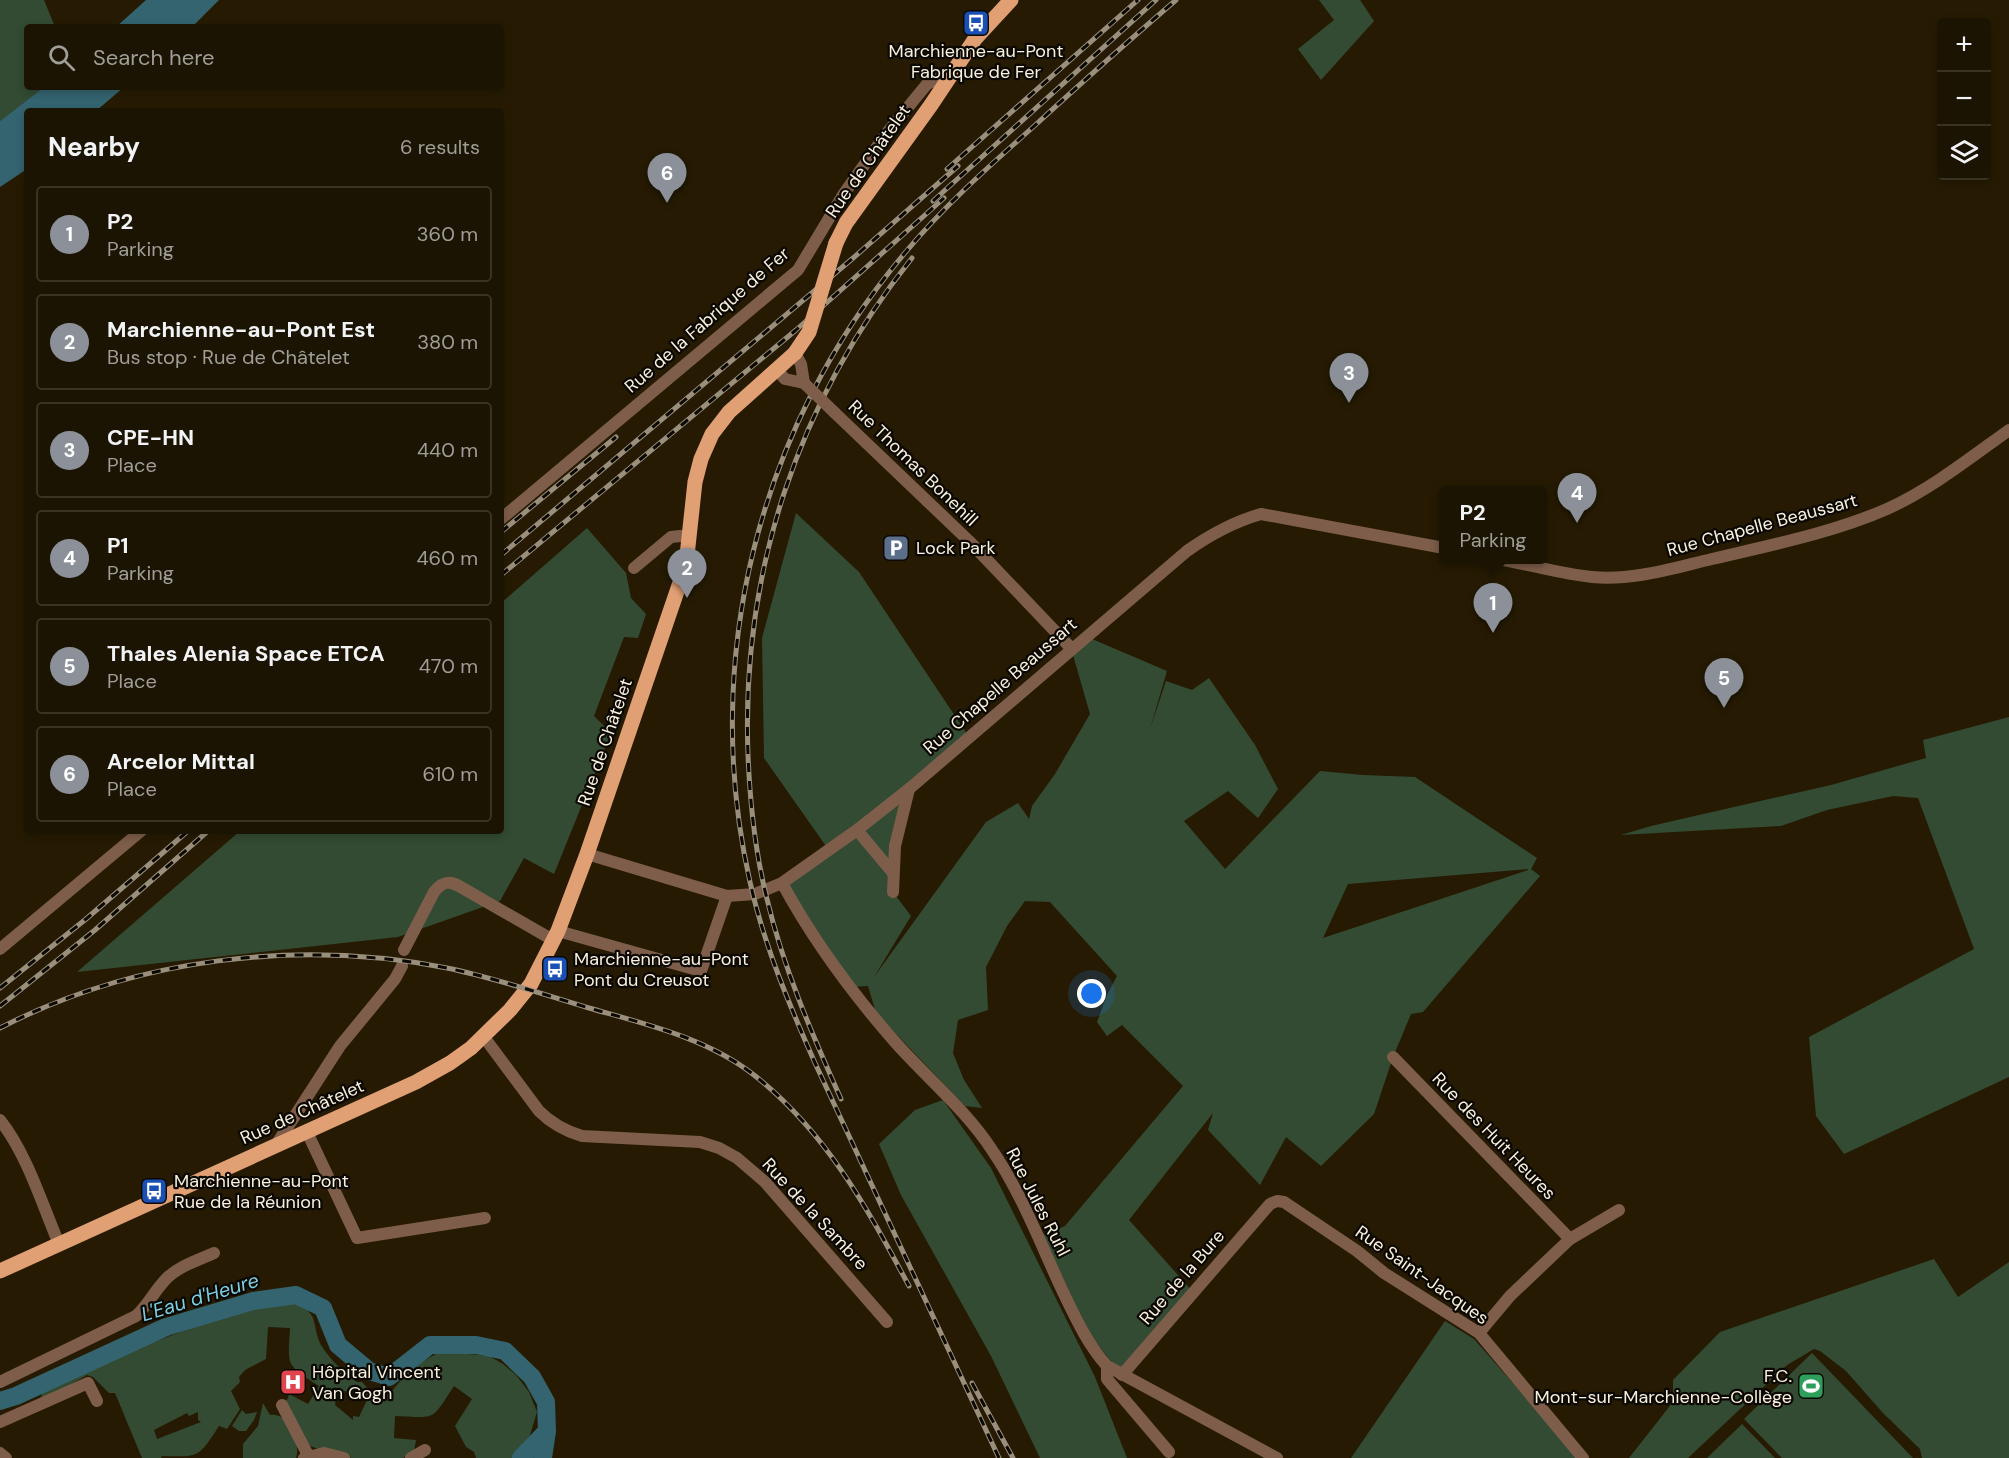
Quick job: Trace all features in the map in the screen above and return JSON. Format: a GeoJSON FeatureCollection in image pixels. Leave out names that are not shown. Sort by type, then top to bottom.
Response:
{"type":"FeatureCollection","features":[{"type":"Feature","properties":{"kind":"main road","name":"Rue de Châtelet"},"geometry":{"type":"LineString","coordinates":[[0,1271],[416,1082],[450,1064],[484,1037],[531,984],[555,936],[587,854],[684,569],[695,482],[701,459],[712,434],[729,412],[795,353],[809,332],[836,243],[846,223],[975,39],[1011,0]]}},
{"type":"Feature","properties":{"kind":"street","name":"Rue de la Fabrique de Fer"},"geometry":{"type":"LineString","coordinates":[[504,516],[798,270],[843,195],[886,134],[927,84],[953,72]]}},
{"type":"Feature","properties":{"kind":"street","name":"Rue Thomas Bonehill"},"geometry":{"type":"LineString","coordinates":[[795,353],[801,364],[804,383]]}},
{"type":"Feature","properties":{"kind":"street","name":"Rue Thomas Bonehill"},"geometry":{"type":"LineString","coordinates":[[777,370],[785,379],[804,383],[969,541],[1071,648]]}},
{"type":"Feature","properties":{"kind":"street","name":"Rue Chapelle Beaussart"},"geometry":{"type":"LineString","coordinates":[[1524,564],[1592,577],[1618,577],[1646,574],[1802,537],[1847,524],[1888,508],[1961,465],[2009,430]]}},
{"type":"Feature","properties":{"kind":"street","name":"Rue Chapelle Beaussart"},"geometry":{"type":"LineString","coordinates":[[587,854],[727,896],[755,894],[782,883],[857,831],[1187,550],[1221,528],[1261,514],[1439,547]]}},
{"type":"Feature","properties":{"kind":"street"},"geometry":{"type":"LineString","coordinates":[[634,568],[671,537],[690,535]]}},
{"type":"Feature","properties":{"kind":"street"},"geometry":{"type":"LineString","coordinates":[[893,892],[895,846],[909,789]]}},
{"type":"Feature","properties":{"kind":"street"},"geometry":{"type":"LineString","coordinates":[[857,831],[893,873]]}},
{"type":"Feature","properties":{"kind":"street"},"geometry":{"type":"LineString","coordinates":[[0,949],[137,834]]}},
{"type":"Feature","properties":{"kind":"street"},"geometry":{"type":"LineString","coordinates":[[404,950],[438,886],[445,882],[452,882],[555,936],[701,971],[727,896]]}},
{"type":"Feature","properties":{"kind":"street","name":"Rue Jules Ruhl"},"geometry":{"type":"LineString","coordinates":[[782,883],[846,983],[896,1042],[971,1123],[992,1150],[1014,1188],[1077,1322],[1096,1354],[1107,1366],[1122,1375],[1277,1458]]}},
{"type":"Feature","properties":{"kind":"street"},"geometry":{"type":"LineString","coordinates":[[276,1145],[340,1046],[402,966]]}},
{"type":"Feature","properties":{"kind":"street","name":"Rue de la Sambre"},"geometry":{"type":"LineString","coordinates":[[484,1037],[536,1107],[560,1128],[582,1136],[700,1142],[719,1148],[737,1158],[765,1182],[887,1322]]}},
{"type":"Feature","properties":{"kind":"street","name":"Rue des Huit Heures"},"geometry":{"type":"LineString","coordinates":[[1393,1057],[1570,1239]]}},
{"type":"Feature","properties":{"kind":"street"},"geometry":{"type":"LineString","coordinates":[[0,1120],[20,1154],[59,1244]]}},
{"type":"Feature","properties":{"kind":"street"},"geometry":{"type":"LineString","coordinates":[[307,1132],[357,1238],[485,1218]]}},
{"type":"Feature","properties":{"kind":"street","name":"Rue Saint-Jacques"},"geometry":{"type":"LineString","coordinates":[[1270,1204],[1277,1201],[1284,1202],[1357,1251],[1384,1273],[1479,1333],[1583,1458]]}},
{"type":"Feature","properties":{"kind":"street","name":"Rue de la Bure"},"geometry":{"type":"LineString","coordinates":[[1122,1375],[1270,1204]]}},
{"type":"Feature","properties":{"kind":"street"},"geometry":{"type":"LineString","coordinates":[[1479,1333],[1516,1289],[1570,1239],[1619,1210]]}},
{"type":"Feature","properties":{"kind":"street"},"geometry":{"type":"LineString","coordinates":[[0,1382],[136,1316],[147,1306],[166,1279],[177,1270],[214,1253]]}},
{"type":"Feature","properties":{"kind":"street"},"geometry":{"type":"LineString","coordinates":[[1107,1366],[1107,1379],[1169,1452]]}},
{"type":"Feature","properties":{"kind":"street"},"geometry":{"type":"LineString","coordinates":[[0,1422],[88,1383],[97,1401]]}},
{"type":"Feature","properties":{"kind":"street"},"geometry":{"type":"LineString","coordinates":[[282,1405],[306,1457],[324,1453],[344,1458]]}},
{"type":"Feature","properties":{"kind":"street"},"geometry":{"type":"LineString","coordinates":[[411,1458],[425,1450]]}},
{"type":"Feature","properties":{"kind":"street"},"geometry":{"type":"LineString","coordinates":[[0,1453],[6,1458]]}},
{"type":"Feature","properties":{"kind":"green space"},"geometry":{"type":"Polygon","coordinates":[[[0,0],[44,0],[54,24],[24,24],[24,90],[40,90],[0,121],[0,0]]]}},
{"type":"Feature","properties":{"kind":"green space"},"geometry":{"type":"Polygon","coordinates":[[[1319,0],[1360,0],[1374,21],[1321,80],[1298,49],[1334,20],[1319,0]]]}},
{"type":"Feature","properties":{"kind":"green space"},"geometry":{"type":"Polygon","coordinates":[[[796,513],[859,572],[969,737],[900,794],[893,892],[911,916],[874,977],[986,822],[1018,803],[1029,819],[1032,806],[1055,774],[1090,714],[1071,648],[1085,636],[1167,671],[1150,729],[1166,681],[1192,690],[1209,678],[1255,745],[1278,789],[1258,818],[1228,791],[1184,821],[1225,869],[1320,771],[1415,777],[1537,858],[1531,869],[1540,876],[1423,1012],[1411,1014],[1393,1057],[1374,1114],[1321,1166],[1286,1137],[1260,1185],[1208,1130],[1213,1113],[1129,1220],[1193,1292],[1122,1375],[1075,1316],[1043,1235],[1065,1226],[1183,1086],[1122,1025],[1107,1036],[1097,1022],[1117,976],[1050,902],[1025,901],[1007,926],[986,967],[988,1010],[958,1020],[953,1053],[964,1080],[982,1108],[965,1106],[876,1013],[868,986],[849,987],[782,883],[828,849],[764,758],[762,638],[796,513]],[[1528,870],[1348,884],[1323,938],[1528,870]]]}},
{"type":"Feature","properties":{"kind":"green space"},"geometry":{"type":"Polygon","coordinates":[[[587,528],[626,573],[631,598],[646,614],[638,638],[624,637],[594,716],[611,733],[554,874],[524,858],[500,901],[398,937],[77,972],[237,834],[504,834],[504,600],[587,528]]]}},
{"type":"Feature","properties":{"kind":"green space"},"geometry":{"type":"Polygon","coordinates":[[[2009,717],[2009,1077],[1844,1154],[1816,1116],[1809,1037],[1974,949],[1918,798],[1893,796],[1827,810],[1781,826],[1621,835],[1651,826],[1831,785],[1926,758],[1923,740],[2009,717]]]}},
{"type":"Feature","properties":{"kind":"green space"},"geometry":{"type":"Polygon","coordinates":[[[943,1100],[991,1168],[1095,1377],[1127,1458],[1040,1458],[991,1356],[901,1195],[879,1144],[915,1110],[943,1100]]]}},
{"type":"Feature","properties":{"kind":"green space"},"geometry":{"type":"Polygon","coordinates":[[[1934,1259],[1958,1297],[2009,1262],[2009,1458],[1922,1458],[1920,1449],[1883,1413],[1846,1371],[1814,1349],[1787,1365],[1688,1458],[1629,1458],[1673,1402],[1673,1380],[1720,1332],[1934,1259]]]}},
{"type":"Feature","properties":{"kind":"green space","name":"Hôpital Vincent Van Gogh"},"geometry":{"type":"Polygon","coordinates":[[[272,1301],[301,1305],[310,1312],[319,1342],[329,1356],[347,1374],[357,1382],[362,1382],[371,1392],[392,1391],[411,1368],[436,1354],[458,1353],[489,1356],[516,1375],[529,1392],[537,1412],[530,1435],[522,1451],[513,1458],[476,1458],[474,1452],[466,1447],[455,1426],[472,1399],[454,1386],[432,1415],[426,1417],[395,1416],[394,1438],[416,1440],[414,1451],[403,1458],[351,1458],[342,1452],[318,1449],[308,1445],[285,1402],[289,1394],[308,1404],[319,1386],[300,1373],[291,1363],[289,1358],[290,1328],[268,1327],[266,1359],[245,1370],[239,1377],[240,1382],[231,1391],[240,1409],[227,1429],[219,1426],[202,1450],[191,1455],[142,1458],[115,1393],[109,1393],[93,1377],[87,1375],[41,1399],[42,1392],[98,1366],[242,1310],[272,1301]],[[344,1391],[336,1398],[335,1405],[353,1420],[353,1416],[359,1417],[367,1400],[363,1394],[344,1391]],[[198,1412],[189,1416],[187,1413],[154,1430],[157,1439],[201,1422],[198,1420],[198,1412]]]}},
{"type":"Feature","properties":{"kind":"green space"},"geometry":{"type":"Polygon","coordinates":[[[1445,1321],[1474,1339],[1579,1458],[1351,1458],[1445,1321]]]}},
{"type":"Feature","properties":{"kind":"green space","name":"F.C. Mont-sur-Marchienne-Collège"},"geometry":{"type":"Polygon","coordinates":[[[1812,1353],[1913,1458],[1782,1458],[1744,1419],[1812,1353]]]}},
{"type":"Feature","properties":{"kind":"green space"},"geometry":{"type":"Polygon","coordinates":[[[263,1403],[270,1415],[277,1415],[288,1423],[297,1445],[296,1458],[243,1458],[243,1444],[258,1426],[263,1403]]]}},
{"type":"Feature","properties":{"kind":"green space"},"geometry":{"type":"Polygon","coordinates":[[[242,1410],[246,1414],[257,1412],[246,1431],[239,1431],[232,1426],[242,1410]]]}},
{"type":"Feature","properties":{"kind":"green space","name":"F.C. Mont-sur-Marchienne-Collège"},"geometry":{"type":"Polygon","coordinates":[[[1742,1424],[1775,1458],[1707,1458],[1742,1424]]]}},
{"type":"Feature","properties":{"kind":"water"},"geometry":{"type":"Polygon","coordinates":[[[146,0],[219,0],[195,24],[119,24],[146,0]]]}},
{"type":"Feature","properties":{"kind":"water"},"geometry":{"type":"Polygon","coordinates":[[[40,90],[120,90],[100,108],[24,108],[24,171],[0,187],[0,121],[40,90]]]}},
{"type":"Feature","properties":{"kind":"waterway","name":"L'Eau d'Heure"},"geometry":{"type":"LineString","coordinates":[[0,1401],[16,1396],[166,1327],[253,1301],[296,1295],[323,1308],[338,1345],[369,1371],[389,1377],[430,1345],[476,1345],[505,1351],[532,1377],[546,1402],[547,1431],[543,1458]]}},
{"type":"Feature","properties":{"kind":"waterway"},"geometry":{"type":"LineString","coordinates":[[521,1458],[547,1431]]}},
{"type":"Feature","properties":{"kind":"railway"},"geometry":{"type":"LineString","coordinates":[[947,169],[1138,0]]}},
{"type":"Feature","properties":{"kind":"railway"},"geometry":{"type":"LineString","coordinates":[[933,201],[1156,0]]}},
{"type":"Feature","properties":{"kind":"railway"},"geometry":{"type":"LineString","coordinates":[[999,1458],[815,1063],[762,929],[750,882],[736,799],[732,715],[738,632],[754,550],[778,471],[811,394],[853,322],[904,254],[949,204],[1176,0]]}},
{"type":"Feature","properties":{"kind":"railway"},"geometry":{"type":"LineString","coordinates":[[504,552],[852,259],[958,166]]}},
{"type":"Feature","properties":{"kind":"railway"},"geometry":{"type":"LineString","coordinates":[[504,573],[796,330],[944,198]]}},
{"type":"Feature","properties":{"kind":"railway"},"geometry":{"type":"LineString","coordinates":[[841,1099],[809,1025],[781,950],[763,881],[750,791],[748,687],[755,620],[767,555],[785,491],[808,430],[837,370],[872,313],[912,258]]}},
{"type":"Feature","properties":{"kind":"railway"},"geometry":{"type":"LineString","coordinates":[[504,530],[616,437]]}},
{"type":"Feature","properties":{"kind":"railway"},"geometry":{"type":"LineString","coordinates":[[0,988],[86,919],[185,834]]}},
{"type":"Feature","properties":{"kind":"railway"},"geometry":{"type":"LineString","coordinates":[[0,1006],[95,930],[205,834]]}},
{"type":"Feature","properties":{"kind":"railway"},"geometry":{"type":"LineString","coordinates":[[0,1028],[52,1004],[106,985],[162,971],[218,961],[276,956],[333,955],[390,959],[447,968],[501,981],[675,1034],[716,1051],[754,1075],[780,1097],[823,1146],[860,1199],[909,1286]]}},
{"type":"Feature","properties":{"kind":"railway"},"geometry":{"type":"LineString","coordinates":[[972,1383],[1013,1458]]}},
{"type":"Feature","properties":{"kind":"place","name":"Marchienne-au-Pont Fabrique de Fer"},"geometry":{"type":"Point","coordinates":[976,23]}},
{"type":"Feature","properties":{"kind":"place","name":"Arcelor Mittal"},"geometry":{"type":"Point","coordinates":[667,203]}},
{"type":"Feature","properties":{"kind":"place","name":"CPE-HN"},"geometry":{"type":"Point","coordinates":[1349,403]}},
{"type":"Feature","properties":{"kind":"place","name":"P1"},"geometry":{"type":"Point","coordinates":[1577,523]}},
{"type":"Feature","properties":{"kind":"place","name":"Lock Park"},"geometry":{"type":"Point","coordinates":[896,548]}},
{"type":"Feature","properties":{"kind":"place","name":"Marchienne-au-Pont Est"},"geometry":{"type":"Point","coordinates":[687,598]}},
{"type":"Feature","properties":{"kind":"place","name":"P2"},"geometry":{"type":"Point","coordinates":[1493,633]}},
{"type":"Feature","properties":{"kind":"place","name":"Thales Alenia Space ETCA"},"geometry":{"type":"Point","coordinates":[1724,708]}},
{"type":"Feature","properties":{"kind":"place","name":"Marchienne-au-Pont Pont du Creusot"},"geometry":{"type":"Point","coordinates":[555,969]}},
{"type":"Feature","properties":{"kind":"place","name":"Marchienne-au-Pont Rue de la Réunion"},"geometry":{"type":"Point","coordinates":[154,1191]}},
{"type":"Feature","properties":{"kind":"place","name":"Hôpital Vincent Van Gogh"},"geometry":{"type":"Point","coordinates":[293,1382]}},
{"type":"Feature","properties":{"kind":"place","name":"F.C. Mont-sur-Marchienne-Collège"},"geometry":{"type":"Point","coordinates":[1811,1386]}}]}
